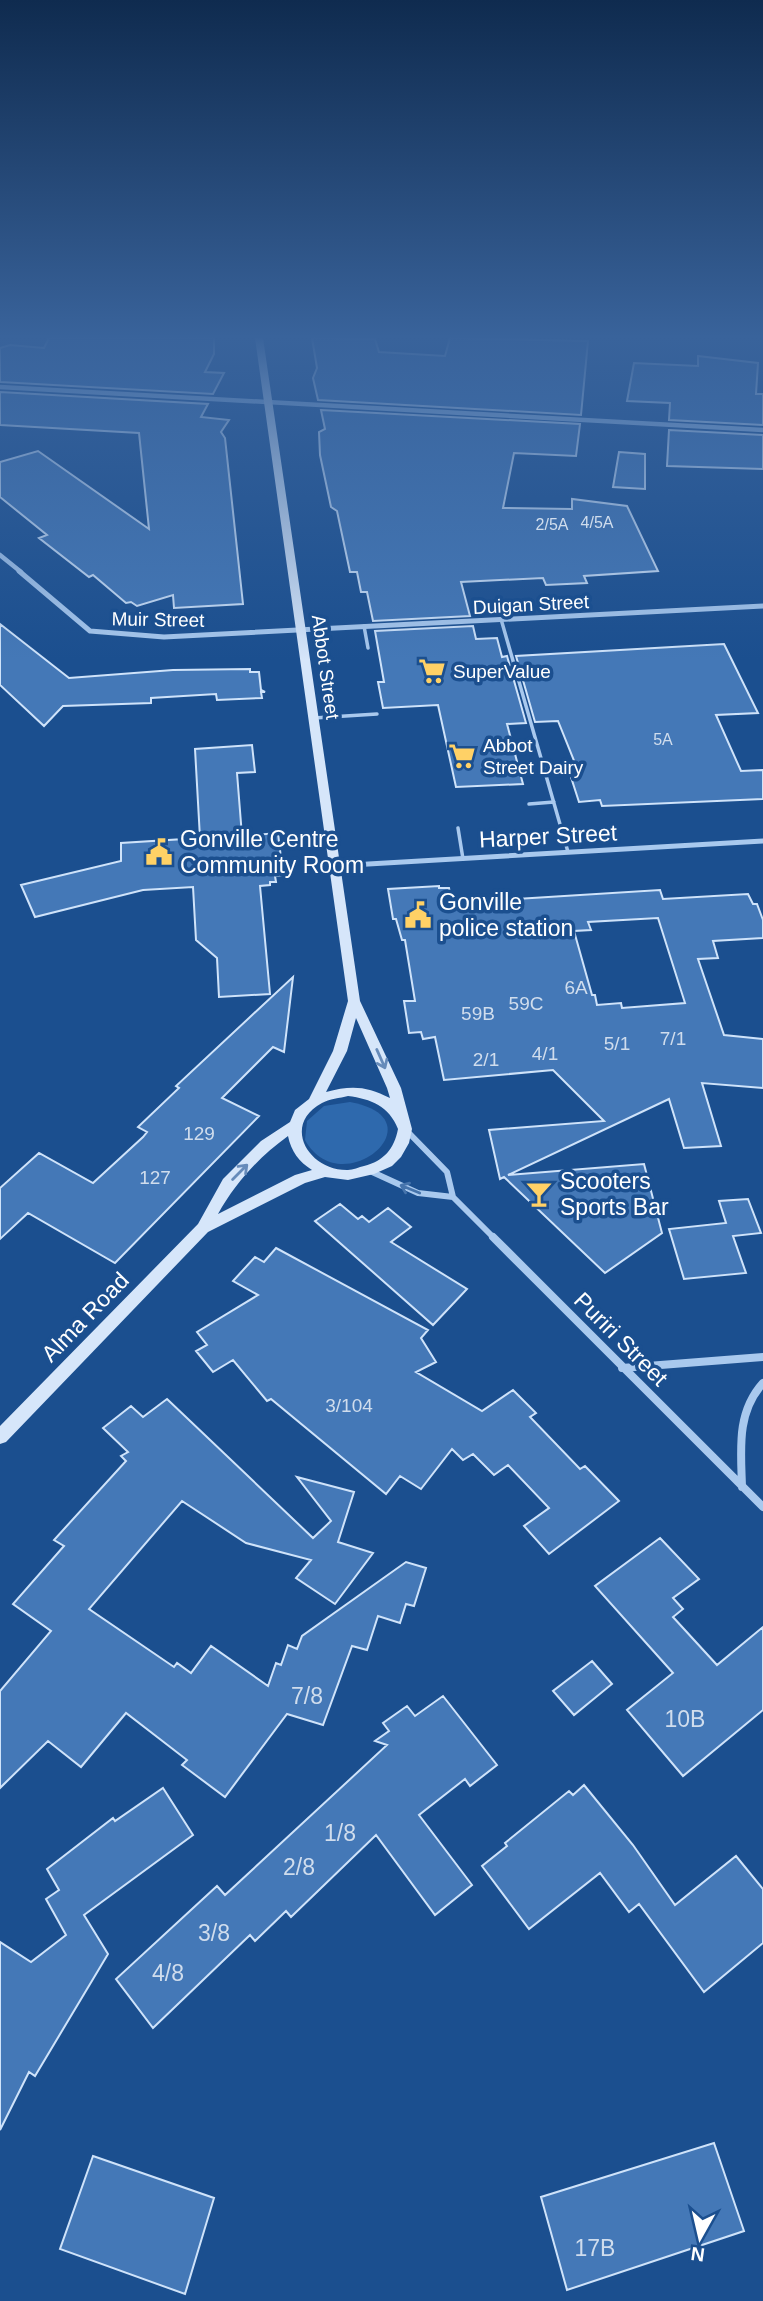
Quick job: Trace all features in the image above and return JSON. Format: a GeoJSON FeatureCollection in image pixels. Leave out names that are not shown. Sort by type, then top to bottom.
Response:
{"type":"FeatureCollection","features":[{"type":"Feature","properties":{"kind":"street","name":"Abbot Street"},"geometry":{"type":"LineString","coordinates":[[274,445],[354,1001],[394,1088],[404,1123]]}},
{"type":"Feature","properties":{"kind":"street","name":"Muir Street"},"geometry":{"type":"LineString","coordinates":[[0,555],[90,631],[163,637],[301,629]]}},
{"type":"Feature","properties":{"kind":"street","name":"Duigan Street"},"geometry":{"type":"LineString","coordinates":[[301,629],[763,606]]}},
{"type":"Feature","properties":{"kind":"street","name":"Harper Street"},"geometry":{"type":"LineString","coordinates":[[334,866],[763,841]]}},
{"type":"Feature","properties":{"kind":"street","name":"Abbot Street"},"geometry":{"type":"LineString","coordinates":[[316,1099],[340,1051],[354,1001]]}},
{"type":"Feature","properties":{"kind":"street"},"geometry":{"type":"LineString","coordinates":[[340,1092],[366,1093],[393,1106],[404,1123],[397,1154],[370,1171],[356,1174],[326,1171],[310,1164],[299,1153],[293,1140],[293,1126],[305,1107],[316,1099],[340,1092]]}},
{"type":"Feature","properties":{"kind":"street","name":"Puriri Street"},"geometry":{"type":"LineString","coordinates":[[404,1123],[447,1171],[453,1197],[763,1507]]}},
{"type":"Feature","properties":{"kind":"street","name":"Alma Road"},"geometry":{"type":"LineString","coordinates":[[0,1437],[203,1228],[228,1183],[266,1145],[293,1126]]}},
{"type":"Feature","properties":{"kind":"street","name":"Alma Road"},"geometry":{"type":"LineString","coordinates":[[203,1228],[300,1179],[326,1171]]}},
{"type":"Feature","properties":{"kind":"street"},"geometry":{"type":"LineString","coordinates":[[370,1171],[418,1193],[453,1197]]}},
{"type":"Feature","properties":{"kind":"street"},"geometry":{"type":"LineString","coordinates":[[622,1368],[763,1357]]}},
{"type":"Feature","properties":{"kind":"street"},"geometry":{"type":"LineString","coordinates":[[743,1487],[744,1413],[755,1390],[763,1383]]}},
{"type":"Feature","properties":{"kind":"lane"},"geometry":{"type":"LineString","coordinates":[[501,620],[568,852]]}},
{"type":"Feature","properties":{"kind":"lane"},"geometry":{"type":"LineString","coordinates":[[364,626],[368,648]]}},
{"type":"Feature","properties":{"kind":"lane"},"geometry":{"type":"LineString","coordinates":[[314,718],[377,714]]}},
{"type":"Feature","properties":{"kind":"lane"},"geometry":{"type":"LineString","coordinates":[[529,803],[554,802]]}},
{"type":"Feature","properties":{"kind":"lane"},"geometry":{"type":"LineString","coordinates":[[458,828],[463,859]]}},
{"type":"Feature","properties":{"kind":"shaded area"},"geometry":{"type":"Polygon","coordinates":[[[350,1102],[376,1111],[387,1124],[386,1139],[376,1152],[359,1161],[340,1164],[321,1158],[305,1140],[307,1121],[324,1106],[350,1102]]]}},
{"type":"Feature","properties":{"kind":"building"},"geometry":{"type":"Polygon","coordinates":[[[140,445],[226,445],[243,604],[174,608],[173,595],[137,606],[131,602],[126,603],[93,575],[89,577],[39,538],[47,535],[0,497],[0,462],[38,451],[149,529],[140,445]]]}},
{"type":"Feature","properties":{"kind":"building"},"geometry":{"type":"Polygon","coordinates":[[[320,445],[577,445],[576,456],[514,453],[503,508],[572,509],[572,499],[627,506],[658,571],[584,576],[587,583],[546,585],[543,578],[461,582],[470,616],[373,621],[367,592],[361,592],[357,572],[350,572],[337,511],[331,507],[320,445]]]}},
{"type":"Feature","properties":{"kind":"building"},"geometry":{"type":"Polygon","coordinates":[[[668,445],[763,445],[763,469],[667,466],[668,445]]]}},
{"type":"Feature","properties":{"kind":"building"},"geometry":{"type":"Polygon","coordinates":[[[619,452],[645,454],[645,489],[613,487],[619,452]]]}},
{"type":"Feature","properties":{"kind":"building"},"geometry":{"type":"Polygon","coordinates":[[[0,624],[69,678],[173,670],[250,669],[250,672],[259,672],[261,690],[265,692],[261,692],[262,698],[217,700],[216,694],[151,698],[151,703],[63,706],[44,726],[0,685],[0,624]]]}},
{"type":"Feature","properties":{"kind":"building"},"geometry":{"type":"Polygon","coordinates":[[[473,626],[476,639],[497,638],[502,657],[507,656],[526,723],[507,724],[523,784],[456,787],[438,705],[383,708],[378,682],[384,682],[375,631],[473,626]]]}},
{"type":"Feature","properties":{"kind":"building"},"geometry":{"type":"Polygon","coordinates":[[[724,644],[758,713],[716,715],[741,771],[763,770],[763,799],[602,806],[600,800],[579,802],[570,774],[579,773],[558,721],[535,722],[516,656],[724,644]]]}},
{"type":"Feature","properties":{"kind":"building"},"geometry":{"type":"Polygon","coordinates":[[[252,745],[255,772],[237,773],[242,836],[278,833],[283,875],[275,876],[276,882],[270,882],[270,885],[260,886],[270,994],[219,997],[217,958],[196,940],[193,887],[143,890],[35,917],[21,885],[121,861],[121,843],[200,838],[195,749],[252,745]]]}},
{"type":"Feature","properties":{"kind":"building"},"geometry":{"type":"Polygon","coordinates":[[[439,886],[449,888],[452,903],[660,890],[663,899],[748,894],[753,904],[757,904],[763,920],[763,938],[713,941],[718,958],[698,959],[724,1035],[763,1039],[763,1088],[702,1083],[721,1146],[684,1148],[669,1099],[508,1175],[644,1164],[662,1233],[605,1273],[504,1177],[500,1179],[489,1130],[604,1121],[553,1070],[444,1080],[435,1037],[423,1039],[421,1032],[409,1033],[404,1001],[415,1001],[405,940],[402,940],[396,919],[393,919],[388,889],[439,886]],[[658,918],[588,922],[591,930],[574,931],[597,1005],[621,1003],[622,1008],[685,1003],[658,918]]]}},
{"type":"Feature","properties":{"kind":"building"},"geometry":{"type":"Polygon","coordinates":[[[293,977],[284,1052],[273,1047],[222,1098],[259,1116],[115,1263],[28,1213],[0,1239],[0,1188],[39,1153],[93,1183],[143,1137],[147,1132],[138,1127],[179,1088],[176,1086],[293,977]]]}},
{"type":"Feature","properties":{"kind":"building"},"geometry":{"type":"Polygon","coordinates":[[[748,1199],[761,1233],[733,1236],[746,1273],[684,1279],[669,1229],[726,1223],[719,1201],[748,1199]]]}},
{"type":"Feature","properties":{"kind":"building"},"geometry":{"type":"Polygon","coordinates":[[[340,1204],[358,1219],[362,1216],[369,1222],[388,1208],[411,1227],[391,1242],[467,1289],[433,1325],[315,1221],[340,1204]]]}},
{"type":"Feature","properties":{"kind":"building"},"geometry":{"type":"Polygon","coordinates":[[[276,1248],[428,1330],[421,1338],[436,1362],[416,1372],[482,1411],[513,1390],[536,1413],[530,1417],[580,1469],[585,1466],[619,1501],[549,1554],[524,1526],[549,1508],[508,1465],[494,1475],[473,1454],[463,1460],[452,1449],[421,1489],[400,1476],[386,1494],[271,1399],[267,1401],[233,1360],[213,1372],[196,1351],[207,1345],[197,1332],[258,1295],[233,1281],[255,1257],[264,1262],[276,1248]]]}},
{"type":"Feature","properties":{"kind":"building"},"geometry":{"type":"Polygon","coordinates":[[[167,1399],[313,1538],[331,1521],[297,1477],[354,1492],[338,1542],[373,1553],[335,1604],[296,1578],[311,1560],[246,1543],[182,1501],[89,1609],[174,1667],[177,1663],[191,1673],[211,1646],[268,1686],[276,1663],[281,1665],[288,1645],[297,1649],[302,1636],[406,1562],[426,1568],[414,1606],[406,1604],[400,1623],[378,1616],[367,1650],[352,1646],[323,1725],[287,1714],[225,1797],[182,1765],[187,1760],[126,1713],[81,1767],[48,1741],[0,1788],[0,1691],[51,1631],[13,1604],[64,1546],[54,1540],[126,1461],[121,1456],[128,1452],[103,1428],[131,1406],[143,1417],[167,1399]]]}},
{"type":"Feature","properties":{"kind":"building"},"geometry":{"type":"Polygon","coordinates":[[[660,1538],[699,1579],[673,1598],[683,1609],[673,1617],[717,1665],[763,1627],[763,1710],[683,1776],[627,1710],[673,1673],[595,1586],[660,1538]]]}},
{"type":"Feature","properties":{"kind":"building"},"geometry":{"type":"Polygon","coordinates":[[[592,1661],[612,1684],[574,1715],[553,1691],[592,1661]]]}},
{"type":"Feature","properties":{"kind":"building"},"geometry":{"type":"Polygon","coordinates":[[[443,1696],[497,1765],[470,1786],[465,1779],[419,1815],[472,1885],[435,1915],[376,1835],[291,1917],[286,1911],[255,1941],[250,1935],[153,2028],[116,1979],[217,1886],[225,1895],[387,1745],[375,1741],[389,1731],[383,1723],[407,1706],[415,1716],[443,1696]]]}},
{"type":"Feature","properties":{"kind":"building"},"geometry":{"type":"Polygon","coordinates":[[[584,1785],[633,1845],[675,1905],[736,1856],[763,1889],[763,1943],[704,1992],[639,1904],[629,1912],[600,1873],[529,1929],[482,1866],[507,1846],[505,1843],[569,1791],[573,1795],[584,1785]]]}},
{"type":"Feature","properties":{"kind":"building"},"geometry":{"type":"Polygon","coordinates":[[[163,1788],[193,1835],[84,1915],[108,1954],[35,2076],[29,2072],[0,2130],[0,1942],[31,1962],[66,1935],[46,1899],[59,1890],[47,1869],[113,1818],[115,1821],[163,1788]]]}},
{"type":"Feature","properties":{"kind":"building"},"geometry":{"type":"Polygon","coordinates":[[[714,2143],[744,2231],[567,2290],[541,2197],[714,2143]]]}},
{"type":"Feature","properties":{"kind":"building"},"geometry":{"type":"Polygon","coordinates":[[[93,2156],[214,2198],[185,2294],[60,2249],[93,2156]]]}},
{"type":"Feature","properties":{"kind":"place","name":"SuperValue"},"geometry":{"type":"Point","coordinates":[432,671]}},
{"type":"Feature","properties":{"kind":"place","name":"Abbot Street Dairy"},"geometry":{"type":"Point","coordinates":[462,756]}},
{"type":"Feature","properties":{"kind":"place","name":"Gonville Centre Community Room"},"geometry":{"type":"Point","coordinates":[159,852]}},
{"type":"Feature","properties":{"kind":"place","name":"Gonville police station"},"geometry":{"type":"Point","coordinates":[418,915]}},
{"type":"Feature","properties":{"kind":"place","name":"Scooters Sports Bar"},"geometry":{"type":"Point","coordinates":[539,1194]}}]}
